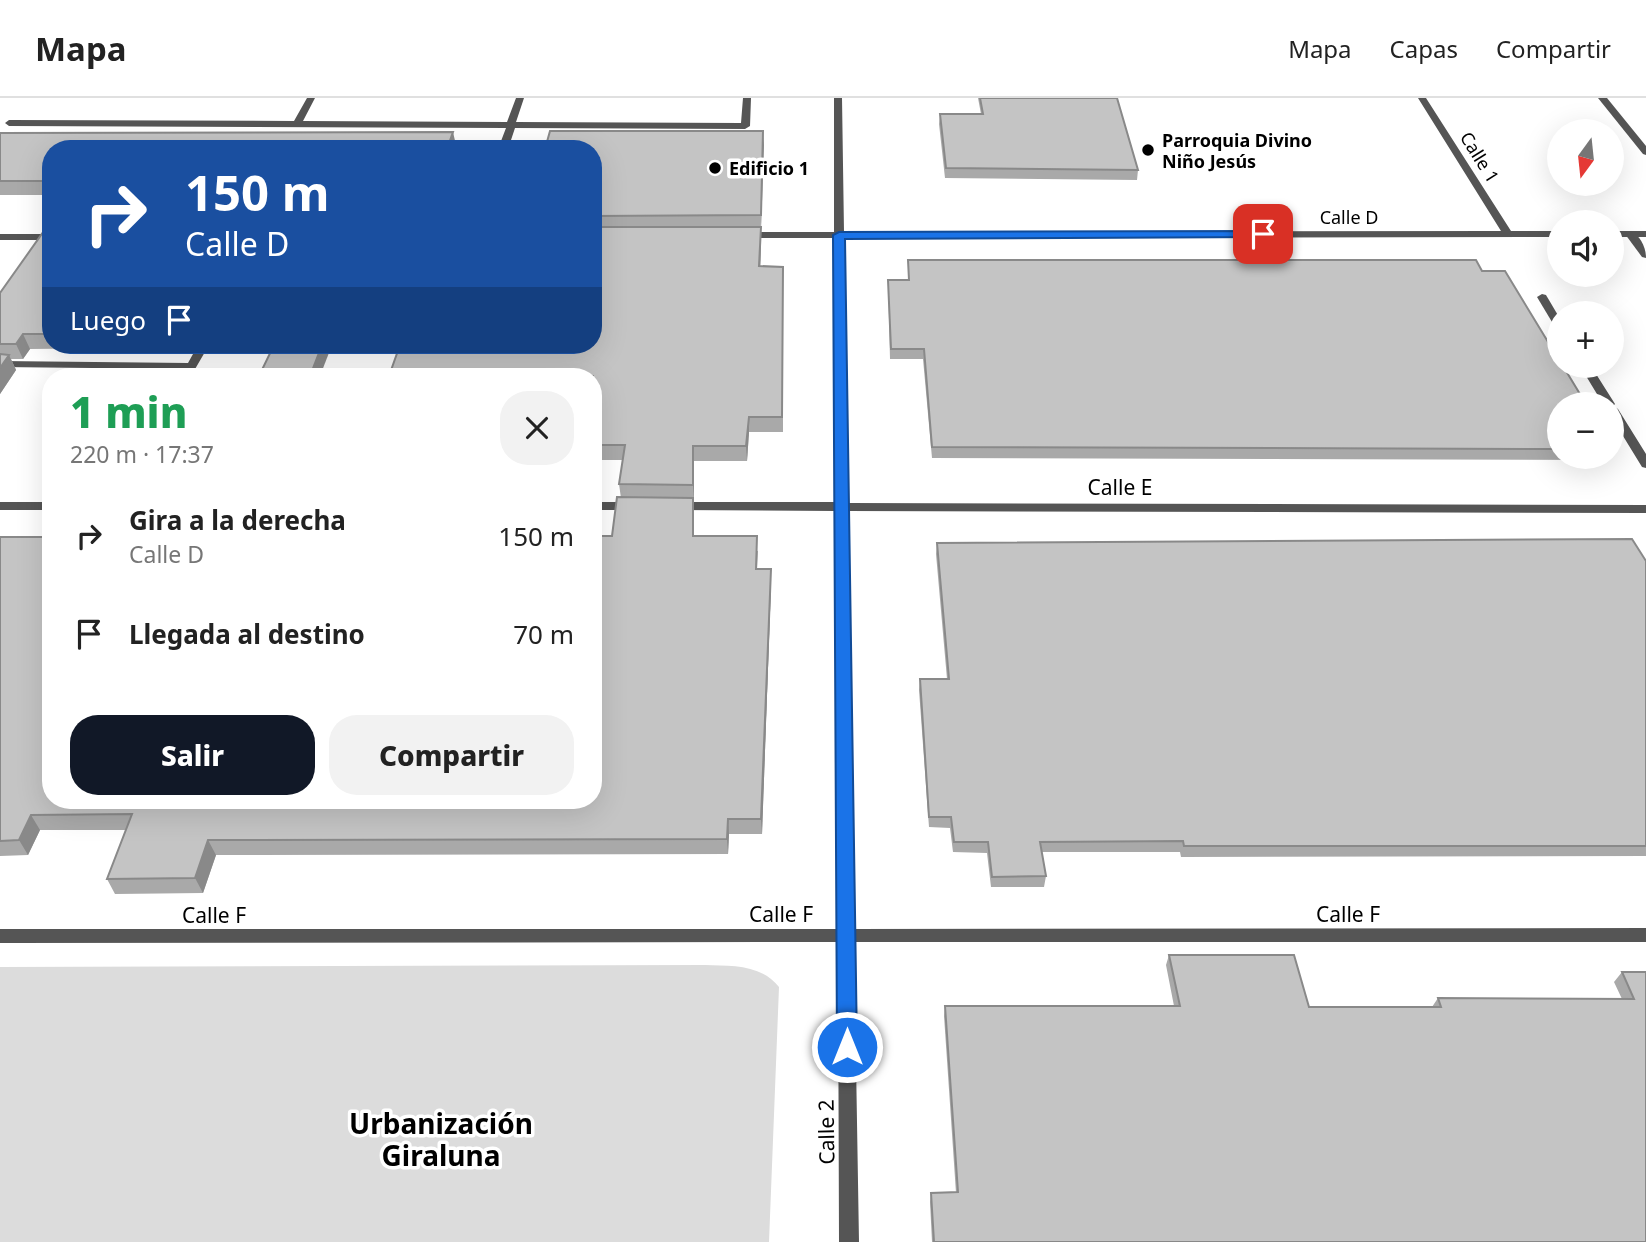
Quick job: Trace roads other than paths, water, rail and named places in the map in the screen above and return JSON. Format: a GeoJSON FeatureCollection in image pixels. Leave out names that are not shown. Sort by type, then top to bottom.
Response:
{"type":"FeatureCollection","features":[{"type":"Feature","properties":{"kind":"street"},"geometry":{"type":"LineString","coordinates":[[296,124],[311,98]]}},
{"type":"Feature","properties":{"kind":"street"},"geometry":{"type":"LineString","coordinates":[[506,140],[520,98]]}},
{"type":"Feature","properties":{"kind":"street"},"geometry":{"type":"LineString","coordinates":[[9,122],[745,126],[747,98]]}},
{"type":"Feature","properties":{"kind":"street","name":"Calle 2"},"geometry":{"type":"LineString","coordinates":[[838,98],[849,1242]]}},
{"type":"Feature","properties":{"kind":"street","name":"Calle 1"},"geometry":{"type":"LineString","coordinates":[[1422,98],[1508,234]]}},
{"type":"Feature","properties":{"kind":"street"},"geometry":{"type":"LineString","coordinates":[[1602,98],[1646,152]]}},
{"type":"Feature","properties":{"kind":"street","name":"Calle D"},"geometry":{"type":"LineString","coordinates":[[730,235],[1547,234]]}},
{"type":"Feature","properties":{"kind":"street"},"geometry":{"type":"LineString","coordinates":[[1624,234],[1646,234]]}},
{"type":"Feature","properties":{"kind":"street"},"geometry":{"type":"LineString","coordinates":[[1630,234],[1646,255]]}},
{"type":"Feature","properties":{"kind":"street"},"geometry":{"type":"LineString","coordinates":[[0,237],[42,237]]}},
{"type":"Feature","properties":{"kind":"street"},"geometry":{"type":"LineString","coordinates":[[1542,297],[1547,305]]}},
{"type":"Feature","properties":{"kind":"street"},"geometry":{"type":"LineString","coordinates":[[0,364],[108,368]]}},
{"type":"Feature","properties":{"kind":"street"},"geometry":{"type":"LineString","coordinates":[[1624,428],[1646,464]]}},
{"type":"Feature","properties":{"kind":"street"},"geometry":{"type":"LineString","coordinates":[[0,506],[42,506]]}},
{"type":"Feature","properties":{"kind":"street","name":"Calle E"},"geometry":{"type":"LineString","coordinates":[[602,506],[1646,509]]}},
{"type":"Feature","properties":{"kind":"street","name":"Calle F"},"geometry":{"type":"LineString","coordinates":[[0,936],[1646,935]]}},
{"type":"Feature","properties":{"kind":"place","name":"Parroquia Divino Niño Jesús"},"geometry":{"type":"Point","coordinates":[1148,150]}},
{"type":"Feature","properties":{"kind":"place","name":"Edificio 1"},"geometry":{"type":"Point","coordinates":[715,168]}},
{"type":"Feature","properties":{"kind":"district","name":"Urbanización Giraluna"},"geometry":{"type":"Point","coordinates":[441,1139]}}]}
